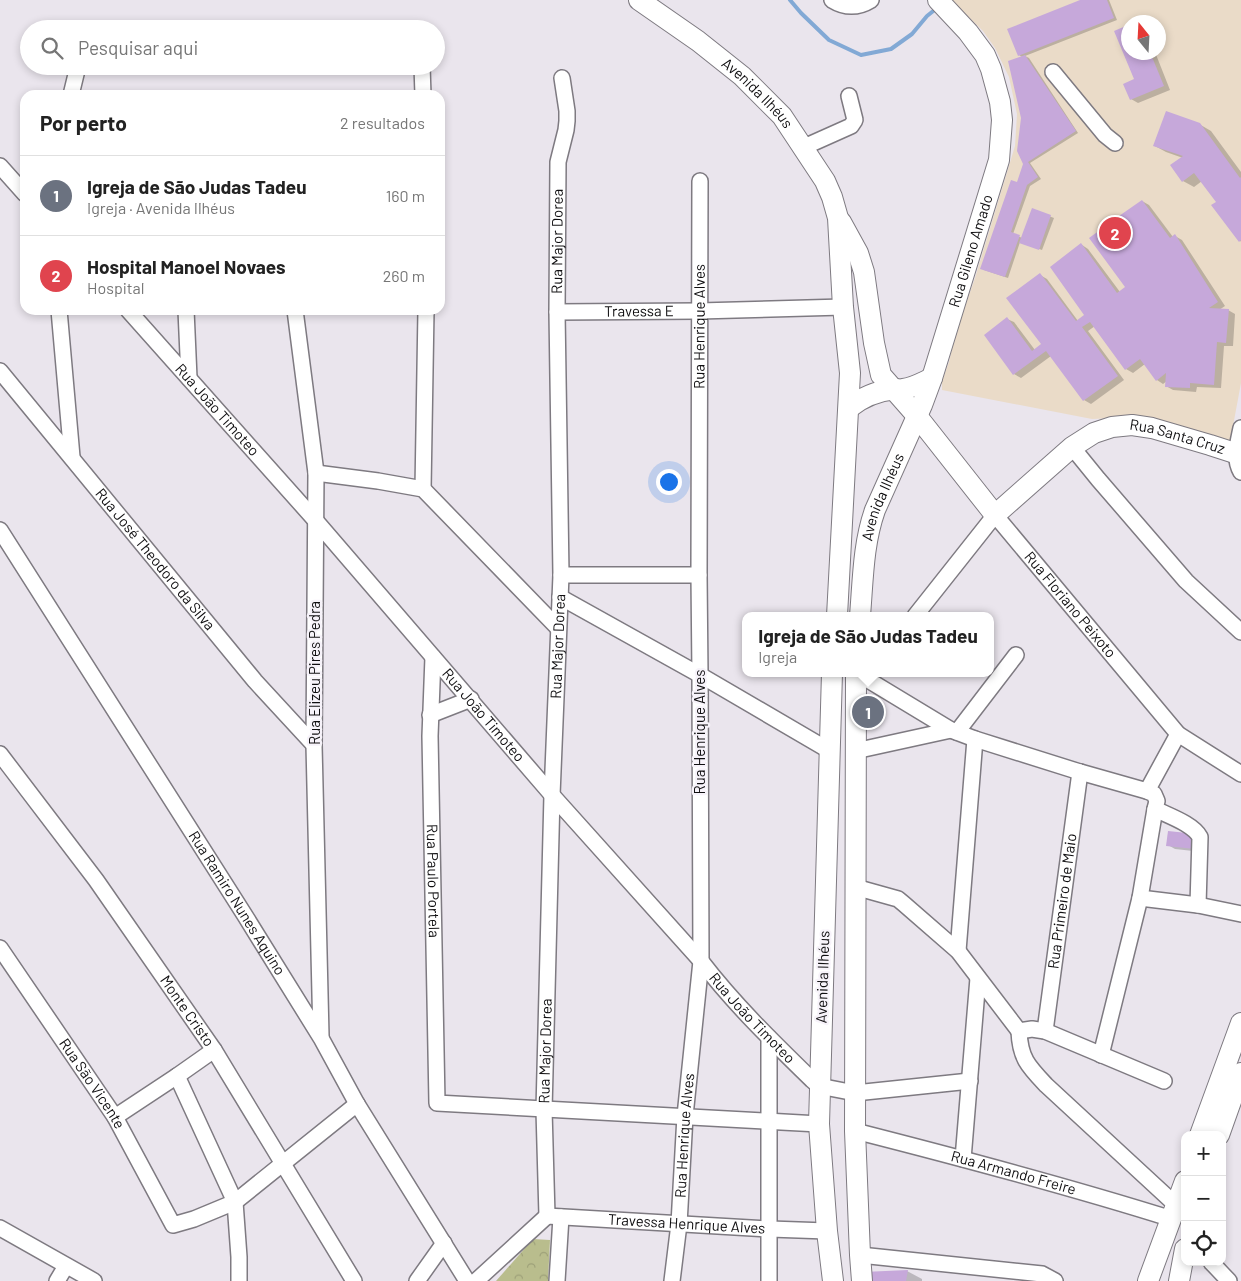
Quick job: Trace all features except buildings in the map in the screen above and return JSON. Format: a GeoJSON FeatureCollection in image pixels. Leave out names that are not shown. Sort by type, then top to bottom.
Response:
{"type":"FeatureCollection","features":[{"type":"Feature","properties":{"kind":"main road","name":"Avenida Ilhéus"},"geometry":{"type":"LineString","coordinates":[[639,0],[698,41],[742,76],[782,116],[825,181],[832,197],[838,218],[843,307],[850,373],[836,612]]}},
{"type":"Feature","properties":{"kind":"main road","name":"Rua Gileno Amado"},"geometry":{"type":"LineString","coordinates":[[917,416],[932,378],[999,160],[1002,120],[995,83],[985,56],[977,43],[938,0]]}},
{"type":"Feature","properties":{"kind":"main road","name":"Avenida Ilhéus"},"geometry":{"type":"LineString","coordinates":[[838,218],[851,238],[864,272],[876,360],[881,375],[917,416],[869,527],[860,612]]}},
{"type":"Feature","properties":{"kind":"main road"},"geometry":{"type":"LineString","coordinates":[[849,408],[860,399],[869,395],[912,387],[932,378]]}},
{"type":"Feature","properties":{"kind":"main road","name":"Rua Floriano Peixoto"},"geometry":{"type":"LineString","coordinates":[[917,416],[995,515]]}},
{"type":"Feature","properties":{"kind":"main road","name":"Rua Santa Cruz"},"geometry":{"type":"LineString","coordinates":[[995,515],[1072,447],[1094,433],[1112,427],[1132,425],[1152,428],[1210,445],[1239,460]]}},
{"type":"Feature","properties":{"kind":"main road","name":"Avenida Ilhéus"},"geometry":{"type":"LineString","coordinates":[[832,677],[819,1124],[827,1231],[833,1281]]}},
{"type":"Feature","properties":{"kind":"main road","name":"Avenida Ilhéus"},"geometry":{"type":"LineString","coordinates":[[861,677],[856,751],[855,1131],[862,1281]]}},
{"type":"Feature","properties":{"kind":"main road"},"geometry":{"type":"LineString","coordinates":[[1201,1131],[1241,1023]]}},
{"type":"Feature","properties":{"kind":"main road"},"geometry":{"type":"LineString","coordinates":[[1220,1131],[1241,1072]]}},
{"type":"Feature","properties":{"kind":"main road"},"geometry":{"type":"LineString","coordinates":[[1148,1281],[1181,1193]]}},
{"type":"Feature","properties":{"kind":"main road"},"geometry":{"type":"LineString","coordinates":[[1179,1281],[1182,1266]]}},
{"type":"Feature","properties":{"kind":"street"},"geometry":{"type":"LineString","coordinates":[[832,0],[844,6],[853,6],[863,5],[871,0]]}},
{"type":"Feature","properties":{"kind":"street"},"geometry":{"type":"LineString","coordinates":[[1053,72],[1104,135],[1115,143]]}},
{"type":"Feature","properties":{"kind":"street"},"geometry":{"type":"LineString","coordinates":[[73,90],[76,75]]}},
{"type":"Feature","properties":{"kind":"street"},"geometry":{"type":"LineString","coordinates":[[422,75],[423,90]]}},
{"type":"Feature","properties":{"kind":"street","name":"Rua Major Dorea"},"geometry":{"type":"LineString","coordinates":[[557,1281],[554,1217],[544,1110],[552,795],[560,597],[557,312],[558,162],[567,122],[562,78]]}},
{"type":"Feature","properties":{"kind":"street"},"geometry":{"type":"LineString","coordinates":[[804,148],[854,123],[856,120],[849,96]]}},
{"type":"Feature","properties":{"kind":"street"},"geometry":{"type":"LineString","coordinates":[[0,166],[20,188]]}},
{"type":"Feature","properties":{"kind":"street","name":"Rua Henrique Alves"},"geometry":{"type":"LineString","coordinates":[[672,1281],[679,1224],[685,1116],[701,961],[699,575],[700,181]]}},
{"type":"Feature","properties":{"kind":"street","name":"Travessa E"},"geometry":{"type":"LineString","coordinates":[[557,312],[843,307]]}},
{"type":"Feature","properties":{"kind":"street"},"geometry":{"type":"LineString","coordinates":[[59,315],[72,457]]}},
{"type":"Feature","properties":{"kind":"street","name":"Rua João Timoteo"},"geometry":{"type":"LineString","coordinates":[[132,315],[471,699],[552,795],[701,961],[718,984],[768,1038],[819,1086]]}},
{"type":"Feature","properties":{"kind":"street"},"geometry":{"type":"LineString","coordinates":[[186,315],[189,378]]}},
{"type":"Feature","properties":{"kind":"street","name":"Rua Elizeu Pires Pedra"},"geometry":{"type":"LineString","coordinates":[[297,315],[316,473],[314,745],[321,1038]]}},
{"type":"Feature","properties":{"kind":"street"},"geometry":{"type":"LineString","coordinates":[[423,489],[426,315]]}},
{"type":"Feature","properties":{"kind":"street","name":"Rua José Theodoro da Silva"},"geometry":{"type":"LineString","coordinates":[[0,371],[255,681],[314,745]]}},
{"type":"Feature","properties":{"kind":"street"},"geometry":{"type":"LineString","coordinates":[[1239,460],[1241,428]]}},
{"type":"Feature","properties":{"kind":"street"},"geometry":{"type":"LineString","coordinates":[[1072,447],[1186,581],[1241,632]]}},
{"type":"Feature","properties":{"kind":"street"},"geometry":{"type":"LineString","coordinates":[[316,473],[423,489],[558,628]]}},
{"type":"Feature","properties":{"kind":"street"},"geometry":{"type":"LineString","coordinates":[[917,612],[995,515]]}},
{"type":"Feature","properties":{"kind":"street","name":"Rua Floriano Peixoto"},"geometry":{"type":"LineString","coordinates":[[995,515],[1178,734],[1241,774]]}},
{"type":"Feature","properties":{"kind":"street","name":"Rua Ramiro Nunes Aquino"},"geometry":{"type":"LineString","coordinates":[[0,530],[239,905],[321,1038],[357,1104],[467,1281]]}},
{"type":"Feature","properties":{"kind":"street"},"geometry":{"type":"LineString","coordinates":[[560,575],[699,575]]}},
{"type":"Feature","properties":{"kind":"street"},"geometry":{"type":"LineString","coordinates":[[560,597],[700,675],[830,751]]}},
{"type":"Feature","properties":{"kind":"street"},"geometry":{"type":"LineString","coordinates":[[856,751],[954,731],[1016,655]]}},
{"type":"Feature","properties":{"kind":"street","name":"Rua Paulo Portela"},"geometry":{"type":"LineString","coordinates":[[433,657],[430,716],[437,1103],[544,1110]]}},
{"type":"Feature","properties":{"kind":"street"},"geometry":{"type":"LineString","coordinates":[[861,677],[954,731],[1154,794],[1157,801],[1140,898],[1101,1055]]}},
{"type":"Feature","properties":{"kind":"street"},"geometry":{"type":"LineString","coordinates":[[430,716],[471,699]]}},
{"type":"Feature","properties":{"kind":"street"},"geometry":{"type":"LineString","coordinates":[[1147,791],[1178,734]]}},
{"type":"Feature","properties":{"kind":"street"},"geometry":{"type":"LineString","coordinates":[[958,951],[975,739]]}},
{"type":"Feature","properties":{"kind":"street","name":"Monte Cristo"},"geometry":{"type":"LineString","coordinates":[[0,754],[96,880],[214,1050],[354,1281]]}},
{"type":"Feature","properties":{"kind":"street","name":"Rua Primeiro de Maio"},"geometry":{"type":"LineString","coordinates":[[1045,1031],[1080,772]]}},
{"type":"Feature","properties":{"kind":"street"},"geometry":{"type":"LineString","coordinates":[[1155,809],[1191,827],[1197,831],[1200,837],[1198,905]]}},
{"type":"Feature","properties":{"kind":"street"},"geometry":{"type":"LineString","coordinates":[[855,887],[898,899],[958,951],[1019,1031],[1023,1056],[1030,1069],[1104,1137],[1174,1212]]}},
{"type":"Feature","properties":{"kind":"street"},"geometry":{"type":"LineString","coordinates":[[1140,898],[1198,905],[1241,914]]}},
{"type":"Feature","properties":{"kind":"street","name":"Rua São Vicente"},"geometry":{"type":"LineString","coordinates":[[0,948],[115,1117],[173,1225],[194,1219],[235,1202]]}},
{"type":"Feature","properties":{"kind":"street"},"geometry":{"type":"LineString","coordinates":[[963,1159],[978,978]]}},
{"type":"Feature","properties":{"kind":"street"},"geometry":{"type":"LineString","coordinates":[[1019,1031],[1032,1029],[1045,1031],[1164,1081]]}},
{"type":"Feature","properties":{"kind":"street"},"geometry":{"type":"LineString","coordinates":[[768,1038],[769,1281]]}},
{"type":"Feature","properties":{"kind":"street"},"geometry":{"type":"LineString","coordinates":[[115,1117],[214,1050]]}},
{"type":"Feature","properties":{"kind":"street"},"geometry":{"type":"LineString","coordinates":[[177,1076],[235,1202],[239,1281]]}},
{"type":"Feature","properties":{"kind":"street"},"geometry":{"type":"LineString","coordinates":[[819,1086],[855,1093],[970,1081]]}},
{"type":"Feature","properties":{"kind":"street"},"geometry":{"type":"LineString","coordinates":[[235,1202],[357,1104]]}},
{"type":"Feature","properties":{"kind":"street"},"geometry":{"type":"LineString","coordinates":[[544,1110],[819,1124]]}},
{"type":"Feature","properties":{"kind":"street","name":"Rua Armando Freire"},"geometry":{"type":"LineString","coordinates":[[855,1131],[1120,1203],[1174,1212]]}},
{"type":"Feature","properties":{"kind":"street"},"geometry":{"type":"LineString","coordinates":[[476,1281],[554,1217]]}},
{"type":"Feature","properties":{"kind":"street","name":"Travessa Henrique Alves"},"geometry":{"type":"LineString","coordinates":[[554,1217],[827,1231]]}},
{"type":"Feature","properties":{"kind":"street"},"geometry":{"type":"LineString","coordinates":[[0,1228],[94,1281]]}},
{"type":"Feature","properties":{"kind":"street"},"geometry":{"type":"LineString","coordinates":[[417,1281],[444,1242]]}},
{"type":"Feature","properties":{"kind":"street"},"geometry":{"type":"LineString","coordinates":[[860,1255],[972,1274],[1042,1274],[1055,1280]]}},
{"type":"Feature","properties":{"kind":"street"},"geometry":{"type":"LineString","coordinates":[[57,1281],[66,1266]]}},
{"type":"Feature","properties":{"kind":"street"},"geometry":{"type":"LineString","coordinates":[[1215,1266],[1229,1281]]}},
{"type":"Feature","properties":{"kind":"shaded area"},"geometry":{"type":"Polygon","coordinates":[[[951,0],[1241,0],[1241,383],[1230,442],[1137,417],[1092,419],[942,390],[942,381],[949,362],[955,335],[975,278],[1015,146],[1017,114],[1009,77],[995,48],[983,31],[951,0]]]}},
{"type":"Feature","properties":{"kind":"green space"},"geometry":{"type":"Polygon","coordinates":[[[533,1239],[550,1240],[548,1281],[496,1281],[533,1239]]]}},
{"type":"Feature","properties":{"kind":"waterway"},"geometry":{"type":"LineString","coordinates":[[790,0],[829,40],[861,55],[891,49],[912,34],[927,16],[937,8]]}},
{"type":"Feature","properties":{"kind":"place","name":"Hospital Manoel Novaes"},"geometry":{"type":"Point","coordinates":[1115,233]}},
{"type":"Feature","properties":{"kind":"place","name":"Igreja de São Judas Tadeu"},"geometry":{"type":"Point","coordinates":[868,712]}}]}
